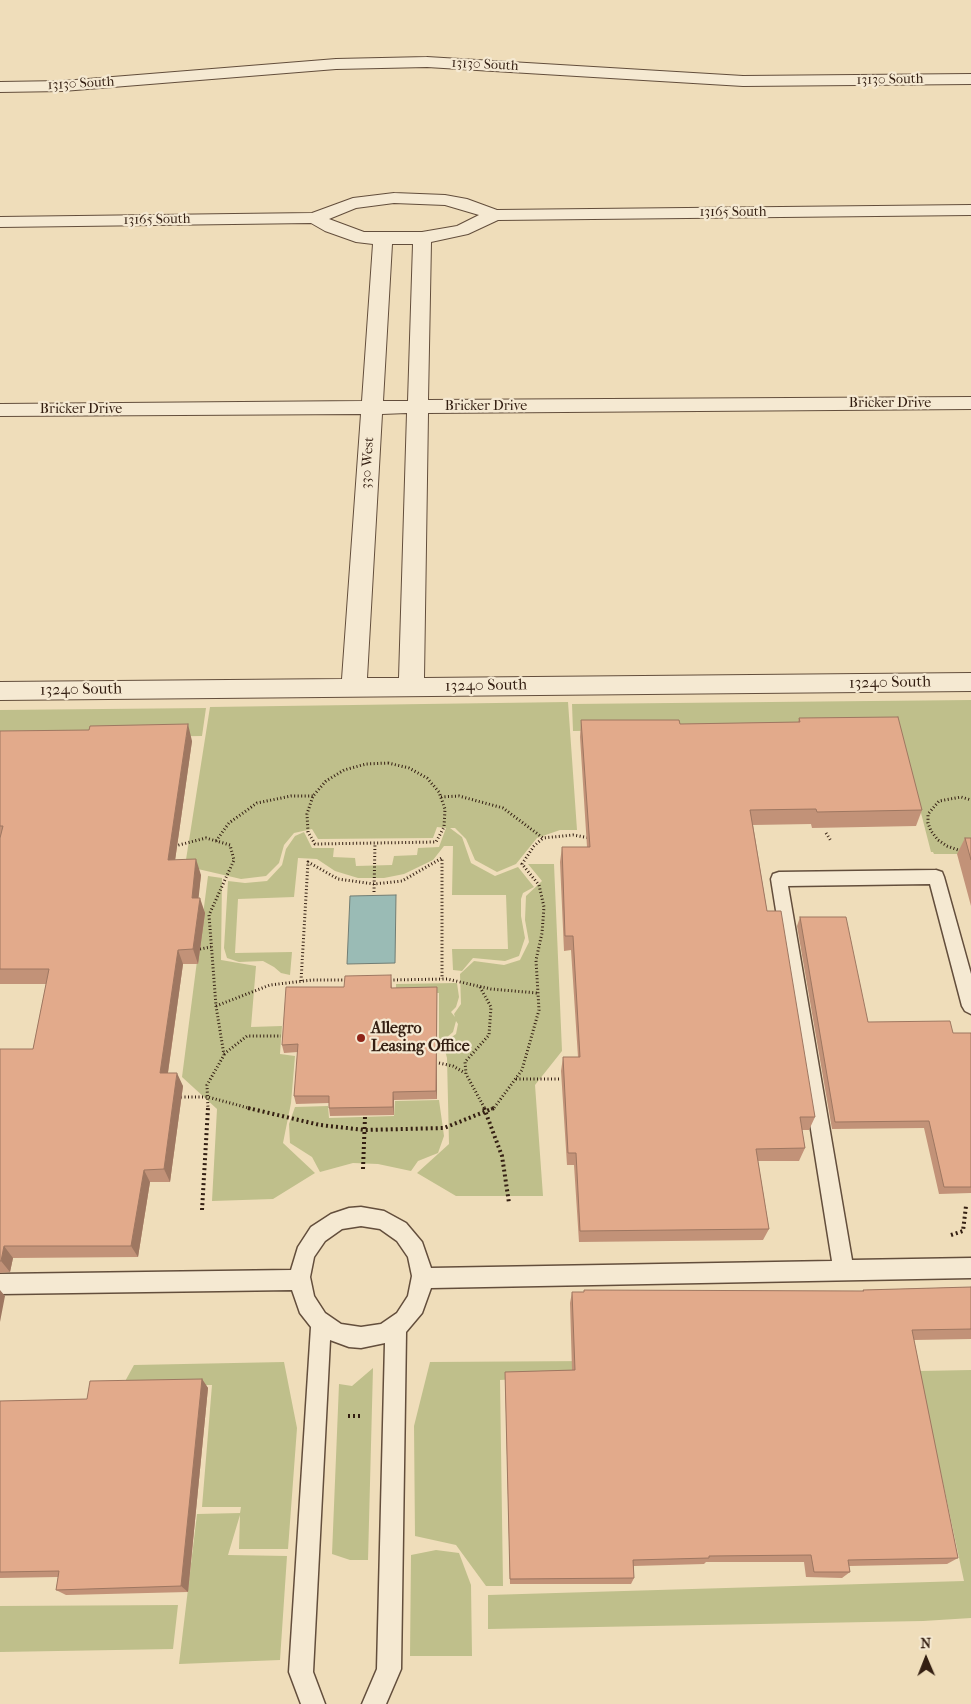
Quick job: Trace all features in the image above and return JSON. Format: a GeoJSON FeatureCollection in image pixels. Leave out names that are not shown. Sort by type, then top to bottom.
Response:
{"type":"FeatureCollection","features":[{"type":"Feature","properties":{"kind":"street","name":"13130 South"},"geometry":{"type":"LineString","coordinates":[[0,87],[92,84],[336,64],[391,62],[472,64],[743,81],[971,79]]}},
{"type":"Feature","properties":{"kind":"street","name":"13165 South"},"geometry":{"type":"LineString","coordinates":[[0,222],[314,218],[353,202],[394,198],[445,200],[461,203],[495,215],[971,210]]}},
{"type":"Feature","properties":{"kind":"street","name":"13165 South"},"geometry":{"type":"LineString","coordinates":[[314,218],[346,233],[362,238],[422,238],[462,230],[495,215]]}},
{"type":"Feature","properties":{"kind":"street","name":"330 West"},"geometry":{"type":"LineString","coordinates":[[354,687],[383,238]]}},
{"type":"Feature","properties":{"kind":"street"},"geometry":{"type":"LineString","coordinates":[[411,687],[422,238]]}},
{"type":"Feature","properties":{"kind":"street","name":"Bricker Drive"},"geometry":{"type":"LineString","coordinates":[[0,410],[971,403]]}},
{"type":"Feature","properties":{"kind":"street","name":"13240 South"},"geometry":{"type":"LineString","coordinates":[[0,691],[971,682]]}},
{"type":"Feature","properties":{"kind":"lane"},"geometry":{"type":"LineString","coordinates":[[844,1271],[832,1209],[779,879],[936,878],[971,1006]]}},
{"type":"Feature","properties":{"kind":"lane"},"geometry":{"type":"LineString","coordinates":[[371,1216],[390,1222],[405,1232],[416,1247],[422,1265],[421,1278],[421,1285],[414,1304],[396,1324],[385,1332],[366,1337],[345,1337],[322,1326],[310,1314],[301,1297],[299,1280],[304,1255],[316,1238],[332,1224],[352,1217],[371,1216]]}},
{"type":"Feature","properties":{"kind":"lane"},"geometry":{"type":"LineString","coordinates":[[421,1278],[971,1268]]}},
{"type":"Feature","properties":{"kind":"lane"},"geometry":{"type":"LineString","coordinates":[[0,1284],[299,1280]]}},
{"type":"Feature","properties":{"kind":"lane"},"geometry":{"type":"LineString","coordinates":[[374,1704],[389,1669],[396,1324]]}},
{"type":"Feature","properties":{"kind":"lane"},"geometry":{"type":"LineString","coordinates":[[313,1704],[302,1672],[322,1326]]}},
{"type":"Feature","properties":{"kind":"path"},"geometry":{"type":"LineString","coordinates":[[388,763],[409,768],[426,778],[439,792],[445,809],[444,827],[436,842],[315,844],[308,832],[307,814],[313,796],[326,781],[344,770],[366,764],[388,763]]}},
{"type":"Feature","properties":{"kind":"path"},"geometry":{"type":"LineString","coordinates":[[216,841],[229,823],[257,803],[291,796],[313,796]]}},
{"type":"Feature","properties":{"kind":"path"},"geometry":{"type":"LineString","coordinates":[[440,797],[459,796],[503,808],[543,838]]}},
{"type":"Feature","properties":{"kind":"path"},"geometry":{"type":"LineString","coordinates":[[964,851],[948,846],[938,840],[928,823],[928,814],[932,806],[939,801],[960,797],[971,800]]}},
{"type":"Feature","properties":{"kind":"path"},"geometry":{"type":"LineString","coordinates":[[826,833],[831,841]]}},
{"type":"Feature","properties":{"kind":"path"},"geometry":{"type":"LineString","coordinates":[[181,1097],[208,1097],[255,1110],[320,1124],[365,1130],[444,1128],[494,1108],[522,1070],[539,1010],[536,960],[542,933],[544,907],[539,886],[522,864],[534,846],[543,838],[573,835],[591,838]]}},
{"type":"Feature","properties":{"kind":"path"},"geometry":{"type":"LineString","coordinates":[[173,847],[181,843],[206,838],[230,846],[234,860],[209,915],[216,1006],[224,1055]]}},
{"type":"Feature","properties":{"kind":"path"},"geometry":{"type":"LineString","coordinates":[[374,892],[375,843]]}},
{"type":"Feature","properties":{"kind":"path"},"geometry":{"type":"LineString","coordinates":[[301,981],[308,862],[338,879],[374,884],[402,881],[442,858],[442,979]]}},
{"type":"Feature","properties":{"kind":"path"},"geometry":{"type":"LineString","coordinates":[[200,949],[211,947]]}},
{"type":"Feature","properties":{"kind":"path"},"geometry":{"type":"LineString","coordinates":[[382,980],[442,979],[537,993]]}},
{"type":"Feature","properties":{"kind":"path"},"geometry":{"type":"LineString","coordinates":[[216,1006],[270,985],[301,981],[352,980]]}},
{"type":"Feature","properties":{"kind":"path"},"geometry":{"type":"LineString","coordinates":[[480,986],[491,1007],[489,1034],[465,1062],[466,1074],[486,1111],[502,1156],[509,1203]]}},
{"type":"Feature","properties":{"kind":"path"},"geometry":{"type":"LineString","coordinates":[[202,1210],[207,1085],[224,1055],[247,1036],[281,1036]]}},
{"type":"Feature","properties":{"kind":"path"},"geometry":{"type":"LineString","coordinates":[[439,1063],[453,1066],[466,1074]]}},
{"type":"Feature","properties":{"kind":"path"},"geometry":{"type":"LineString","coordinates":[[516,1079],[559,1079]]}},
{"type":"Feature","properties":{"kind":"path"},"geometry":{"type":"LineString","coordinates":[[363,1169],[366,1117]]}},
{"type":"Feature","properties":{"kind":"path"},"geometry":{"type":"LineString","coordinates":[[950,1235],[963,1231],[966,1206]]}},
{"type":"Feature","properties":{"kind":"path"},"geometry":{"type":"LineString","coordinates":[[338,1416],[364,1416]]}},
{"type":"Feature","properties":{"kind":"green space"},"geometry":{"type":"Polygon","coordinates":[[[971,700],[971,854],[934,854],[931,852],[899,727],[573,731],[572,704],[971,700]]]}},
{"type":"Feature","properties":{"kind":"green space"},"geometry":{"type":"Polygon","coordinates":[[[568,702],[577,830],[560,830],[537,838],[516,864],[497,872],[475,860],[466,839],[455,828],[450,828],[462,837],[471,863],[495,876],[518,867],[534,887],[523,893],[521,899],[521,916],[525,938],[519,956],[505,961],[473,958],[462,971],[453,970],[452,949],[508,949],[506,895],[452,895],[453,846],[444,846],[433,860],[404,874],[384,878],[358,878],[335,871],[317,859],[298,858],[294,897],[238,899],[235,953],[292,952],[290,975],[281,973],[263,961],[239,962],[227,958],[224,948],[228,881],[245,883],[267,881],[282,865],[286,849],[295,836],[304,832],[312,848],[334,848],[333,857],[355,858],[356,866],[392,865],[394,856],[417,855],[418,848],[439,847],[446,828],[437,827],[433,838],[318,839],[312,829],[294,833],[284,845],[279,863],[266,876],[241,879],[185,866],[210,707],[568,702]]]}},
{"type":"Feature","properties":{"kind":"green space"},"geometry":{"type":"Polygon","coordinates":[[[206,708],[202,736],[0,739],[0,710],[206,708]]]}},
{"type":"Feature","properties":{"kind":"green space"},"geometry":{"type":"Polygon","coordinates":[[[528,864],[554,864],[562,1051],[535,1085],[543,1196],[456,1196],[417,1173],[449,1144],[447,1058],[443,1043],[456,1034],[458,1024],[456,1021],[453,1032],[439,1044],[439,993],[396,993],[396,984],[457,983],[459,997],[456,1007],[451,1012],[455,1017],[454,1014],[461,1004],[460,974],[474,961],[504,965],[520,960],[529,942],[525,920],[526,896],[542,881],[528,864]]]}},
{"type":"Feature","properties":{"kind":"green space"},"geometry":{"type":"Polygon","coordinates":[[[208,876],[222,878],[221,960],[256,966],[251,1027],[282,1026],[280,1054],[295,1056],[291,1103],[283,1143],[315,1173],[273,1199],[212,1201],[217,1109],[182,1077],[208,876]]]}},
{"type":"Feature","properties":{"kind":"green space"},"geometry":{"type":"Polygon","coordinates":[[[439,1100],[444,1136],[438,1153],[418,1161],[411,1171],[378,1164],[353,1163],[320,1172],[312,1157],[290,1143],[289,1124],[295,1107],[328,1106],[329,1118],[394,1116],[395,1101],[439,1100]]]}},
{"type":"Feature","properties":{"kind":"green space"},"geometry":{"type":"Polygon","coordinates":[[[592,1361],[593,1375],[500,1380],[503,1586],[486,1586],[456,1545],[415,1536],[414,1426],[430,1362],[592,1361]]]}},
{"type":"Feature","properties":{"kind":"green space"},"geometry":{"type":"Polygon","coordinates":[[[284,1362],[297,1428],[288,1549],[239,1549],[240,1515],[228,1555],[287,1556],[280,1660],[179,1664],[197,1514],[240,1513],[241,1507],[202,1507],[212,1385],[123,1385],[134,1365],[284,1362]]]}},
{"type":"Feature","properties":{"kind":"green space"},"geometry":{"type":"Polygon","coordinates":[[[373,1368],[368,1560],[350,1560],[332,1554],[339,1384],[352,1386],[373,1368]]]}},
{"type":"Feature","properties":{"kind":"green space"},"geometry":{"type":"Polygon","coordinates":[[[971,1370],[971,1618],[923,1621],[488,1629],[488,1595],[964,1581],[919,1371],[971,1370]]]}},
{"type":"Feature","properties":{"kind":"green space"},"geometry":{"type":"Polygon","coordinates":[[[436,1550],[459,1553],[471,1585],[472,1656],[410,1656],[411,1555],[436,1550]]]}},
{"type":"Feature","properties":{"kind":"green space"},"geometry":{"type":"Polygon","coordinates":[[[178,1605],[173,1649],[0,1652],[0,1606],[178,1605]]]}},
{"type":"Feature","properties":{"kind":"water"},"geometry":{"type":"Polygon","coordinates":[[[396,895],[395,963],[347,964],[350,896],[396,895]]]}},
{"type":"Feature","properties":{"kind":"building"},"geometry":{"type":"Polygon","coordinates":[[[898,717],[922,810],[817,812],[816,809],[750,810],[767,911],[781,911],[815,1117],[800,1117],[805,1148],[756,1149],[769,1229],[580,1231],[576,1153],[568,1153],[563,1057],[580,1057],[573,936],[565,936],[562,847],[590,847],[581,720],[679,720],[680,724],[800,722],[799,718],[898,717]]]}},
{"type":"Feature","properties":{"kind":"building"},"geometry":{"type":"Polygon","coordinates":[[[188,724],[168,860],[196,859],[192,898],[200,898],[193,949],[178,950],[160,1073],[177,1073],[164,1169],[144,1170],[131,1246],[4,1246],[0,1261],[0,1049],[33,1049],[49,969],[0,969],[0,838],[3,826],[0,826],[0,731],[89,730],[90,726],[188,724]]]}},
{"type":"Feature","properties":{"kind":"building"},"geometry":{"type":"Polygon","coordinates":[[[965,838],[971,838],[971,860],[965,838]]]}},
{"type":"Feature","properties":{"kind":"building"},"geometry":{"type":"Polygon","coordinates":[[[800,917],[846,917],[868,1022],[950,1021],[953,1033],[971,1033],[971,1187],[944,1187],[929,1121],[835,1122],[800,917]]]}},
{"type":"Feature","properties":{"kind":"building","name":"Allegro Leasing Office"},"geometry":{"type":"Polygon","coordinates":[[[391,975],[391,988],[437,987],[436,1091],[393,1092],[393,1107],[329,1108],[329,1096],[294,1096],[298,1044],[282,1045],[286,987],[344,987],[345,976],[391,975]]]}},
{"type":"Feature","properties":{"kind":"building"},"geometry":{"type":"Polygon","coordinates":[[[971,1287],[971,1329],[912,1330],[958,1558],[848,1560],[850,1572],[814,1572],[811,1555],[709,1556],[709,1558],[633,1560],[634,1578],[510,1579],[505,1372],[575,1370],[572,1292],[584,1292],[584,1290],[864,1291],[971,1287]]]}},
{"type":"Feature","properties":{"kind":"building"},"geometry":{"type":"Polygon","coordinates":[[[202,1379],[181,1586],[56,1590],[59,1571],[0,1572],[0,1401],[87,1399],[90,1381],[202,1379]]]}},
{"type":"Feature","properties":{"kind":"place","name":"Allegro Leasing Office"},"geometry":{"type":"Point","coordinates":[361,1038]}}]}
